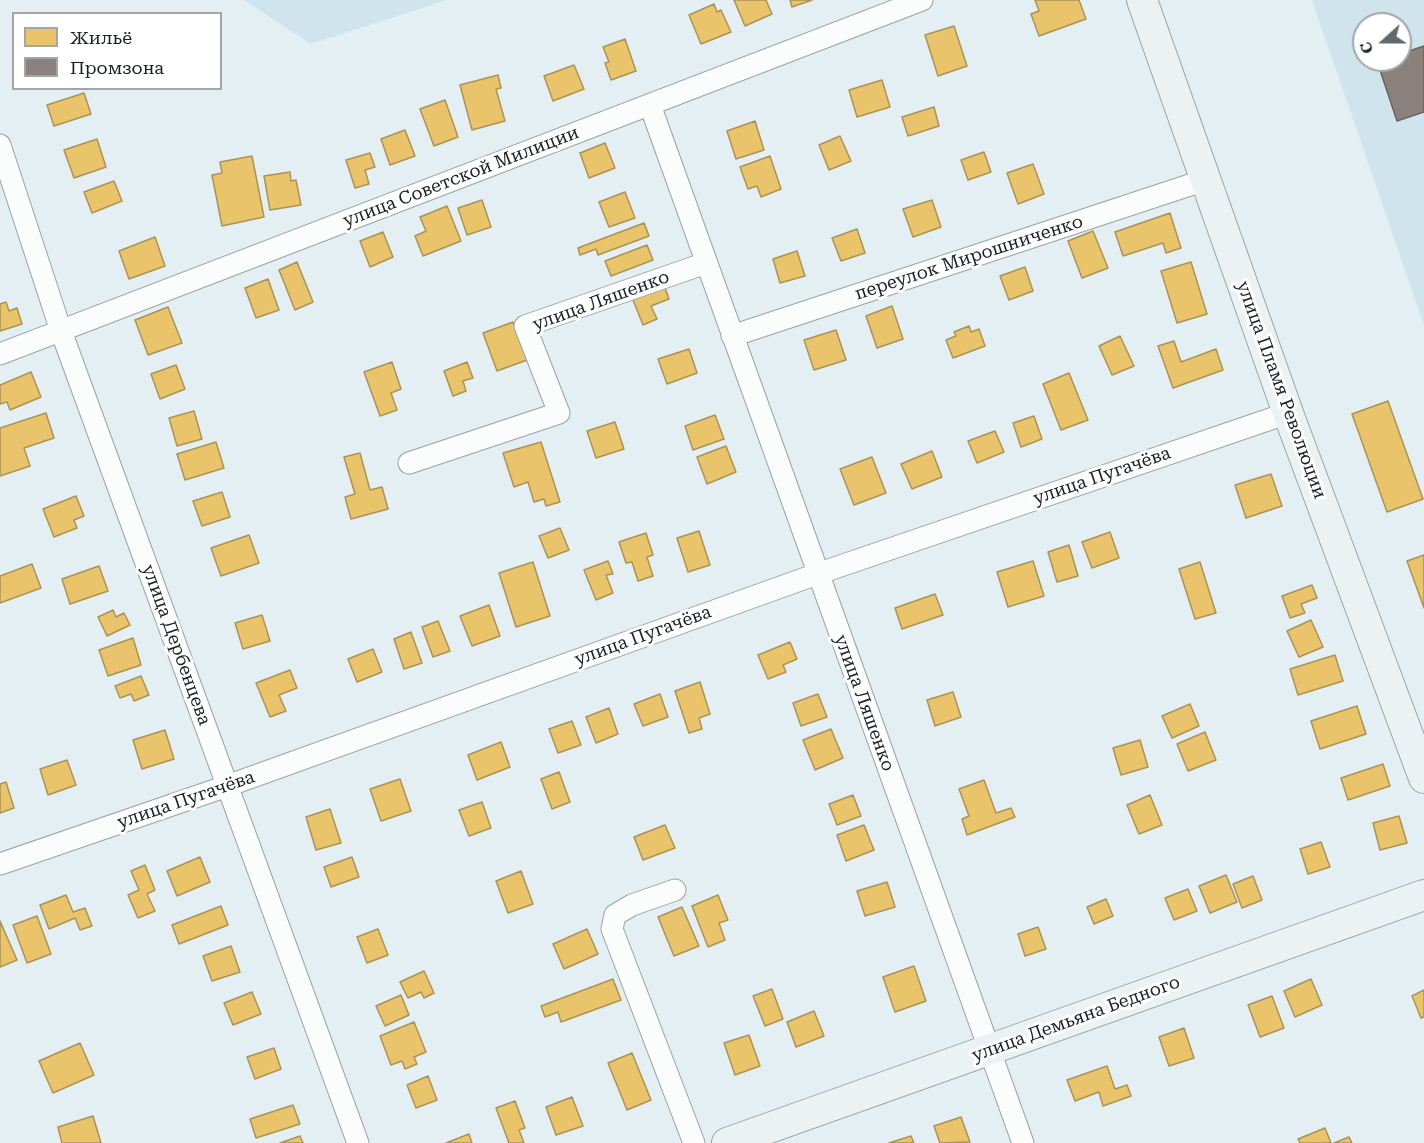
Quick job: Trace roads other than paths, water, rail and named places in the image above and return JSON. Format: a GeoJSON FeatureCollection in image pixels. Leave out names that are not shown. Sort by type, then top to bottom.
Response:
{"type":"FeatureCollection","features":[{"type":"Feature","properties":{"kind":"street","name":"улица Советской Милиции"},"geometry":{"type":"LineString","coordinates":[[0,354],[922,0]]}},
{"type":"Feature","properties":{"kind":"street","name":"улица Пламя Революции"},"geometry":{"type":"LineString","coordinates":[[1142,0],[1288,413],[1424,778]]}},
{"type":"Feature","properties":{"kind":"street","name":"улица Ляшенко"},"geometry":{"type":"LineString","coordinates":[[650,105],[1023,1143]]}},
{"type":"Feature","properties":{"kind":"street","name":"улица Дербенцева"},"geometry":{"type":"LineString","coordinates":[[0,145],[61,331],[358,1143]]}},
{"type":"Feature","properties":{"kind":"street","name":"переулок Мирошниченко"},"geometry":{"type":"LineString","coordinates":[[732,336],[1205,180]]}},
{"type":"Feature","properties":{"kind":"street","name":"улица Ляшенко"},"geometry":{"type":"LineString","coordinates":[[410,463],[559,413],[525,326],[706,263]]}},
{"type":"Feature","properties":{"kind":"street","name":"улица Пугачёва"},"geometry":{"type":"LineString","coordinates":[[0,864],[227,786],[817,574],[1288,413]]}},
{"type":"Feature","properties":{"kind":"street"},"geometry":{"type":"LineString","coordinates":[[675,890],[632,905],[615,915],[612,929],[694,1143]]}},
{"type":"Feature","properties":{"kind":"street","name":"улица Демьяна Бедного"},"geometry":{"type":"LineString","coordinates":[[727,1143],[1424,895]]}}]}
